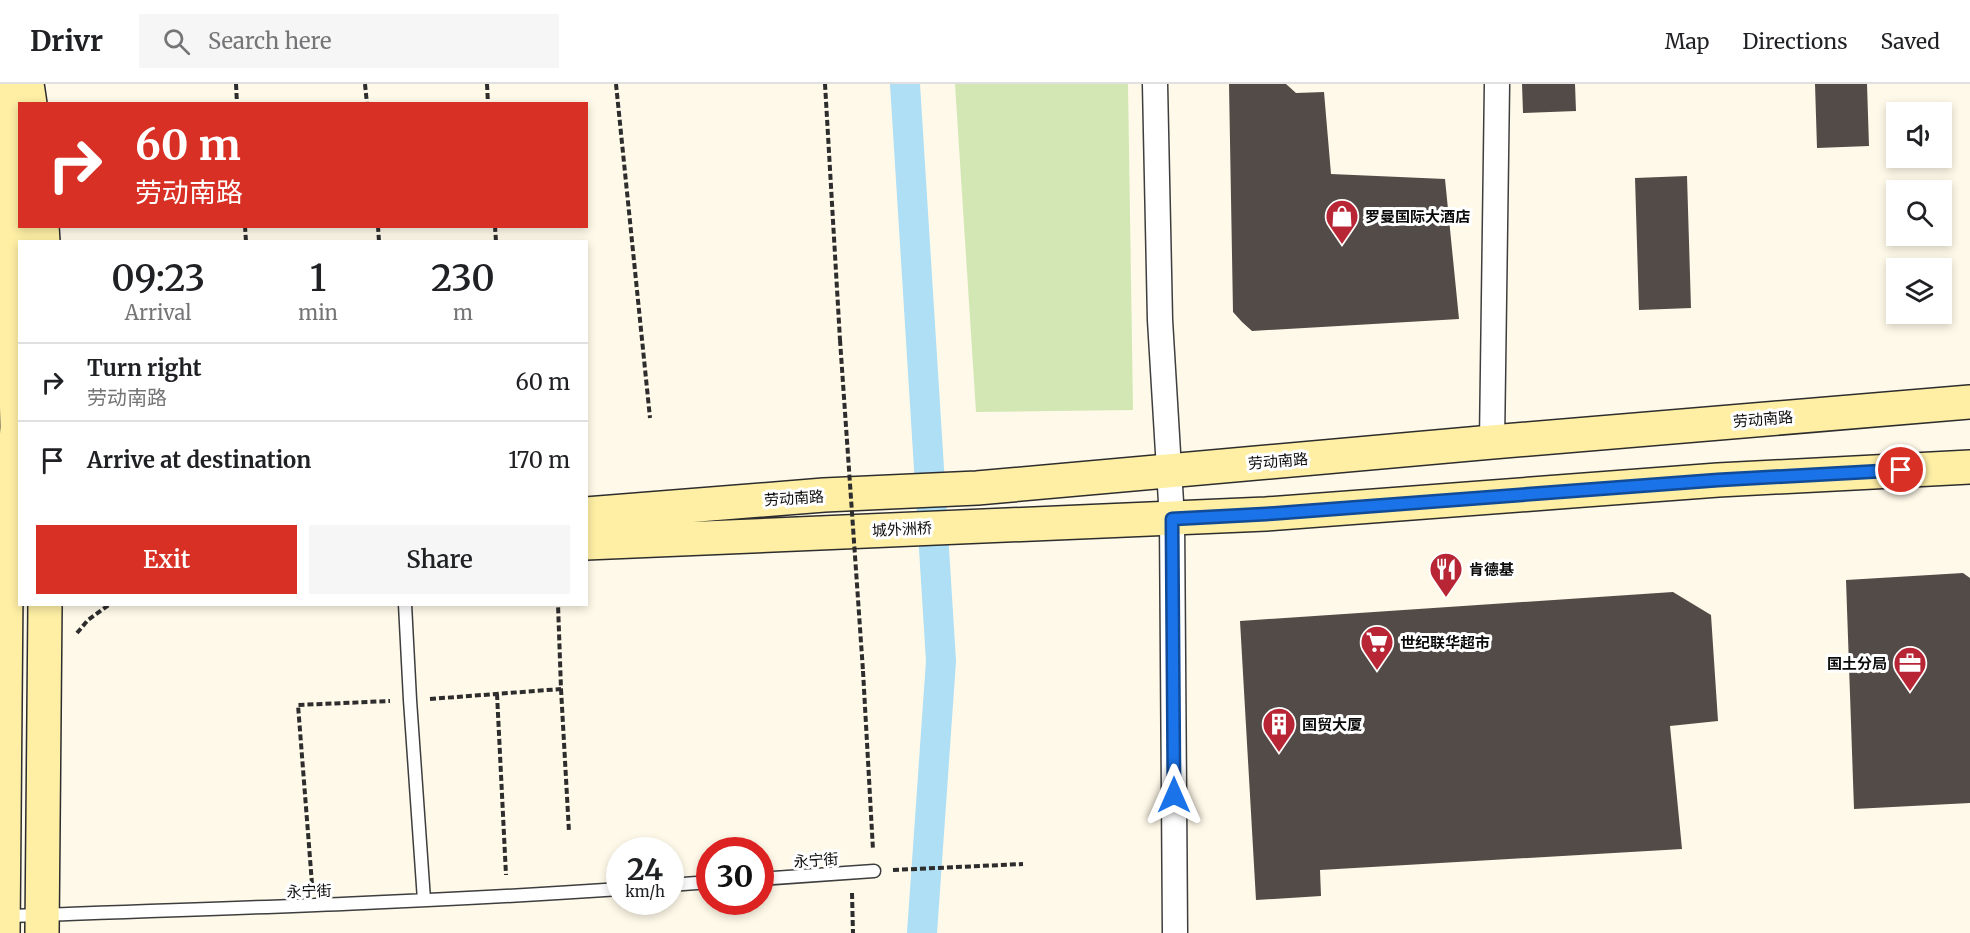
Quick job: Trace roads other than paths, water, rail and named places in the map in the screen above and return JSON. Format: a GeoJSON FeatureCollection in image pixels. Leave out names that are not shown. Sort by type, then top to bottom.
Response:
{"type":"FeatureCollection","features":[{"type":"Feature","properties":{"kind":"main road"},"geometry":{"type":"LineString","coordinates":[[27,84],[30,102]]}},
{"type":"Feature","properties":{"kind":"main road"},"geometry":{"type":"LineString","coordinates":[[0,88],[5,116],[11,189],[16,427],[10,551],[2,922]]}},
{"type":"Feature","properties":{"kind":"main road","name":"劳动南路"},"geometry":{"type":"LineString","coordinates":[[588,514],[824,495],[977,488],[1970,402]]}},
{"type":"Feature","properties":{"kind":"main road"},"geometry":{"type":"LineString","coordinates":[[1172,519],[1718,480],[1970,467]]}},
{"type":"Feature","properties":{"kind":"main road","name":"城外洲桥"},"geometry":{"type":"LineString","coordinates":[[588,543],[978,525],[1172,519]]}},
{"type":"Feature","properties":{"kind":"main road"},"geometry":{"type":"LineString","coordinates":[[42,924],[45,606]]}},
{"type":"Feature","properties":{"kind":"street"},"geometry":{"type":"LineString","coordinates":[[1155,84],[1160,320],[1172,519],[1175,933]]}},
{"type":"Feature","properties":{"kind":"street"},"geometry":{"type":"LineString","coordinates":[[1492,442],[1497,84]]}},
{"type":"Feature","properties":{"kind":"lane"},"geometry":{"type":"LineString","coordinates":[[405,606],[424,900]]}},
{"type":"Feature","properties":{"kind":"lane","name":"永宁街"},"geometry":{"type":"LineString","coordinates":[[774,878],[874,871]]}},
{"type":"Feature","properties":{"kind":"lane","name":"永宁街"},"geometry":{"type":"LineString","coordinates":[[2,922],[42,924],[606,890]]}},
{"type":"Feature","properties":{"kind":"waterway"},"geometry":{"type":"LineString","coordinates":[[905,84],[941,661],[922,933]]}},
{"type":"Feature","properties":{"kind":"place","name":"罗曼国际大酒店"},"geometry":{"type":"Point","coordinates":[1342,245]}},
{"type":"Feature","properties":{"kind":"place","name":"肯德基"},"geometry":{"type":"Point","coordinates":[1446,598]}},
{"type":"Feature","properties":{"kind":"place","name":"世纪联华超市"},"geometry":{"type":"Point","coordinates":[1377,671]}},
{"type":"Feature","properties":{"kind":"place","name":"国土分局"},"geometry":{"type":"Point","coordinates":[1910,692]}},
{"type":"Feature","properties":{"kind":"place","name":"国贸大厦"},"geometry":{"type":"Point","coordinates":[1279,753]}}]}
